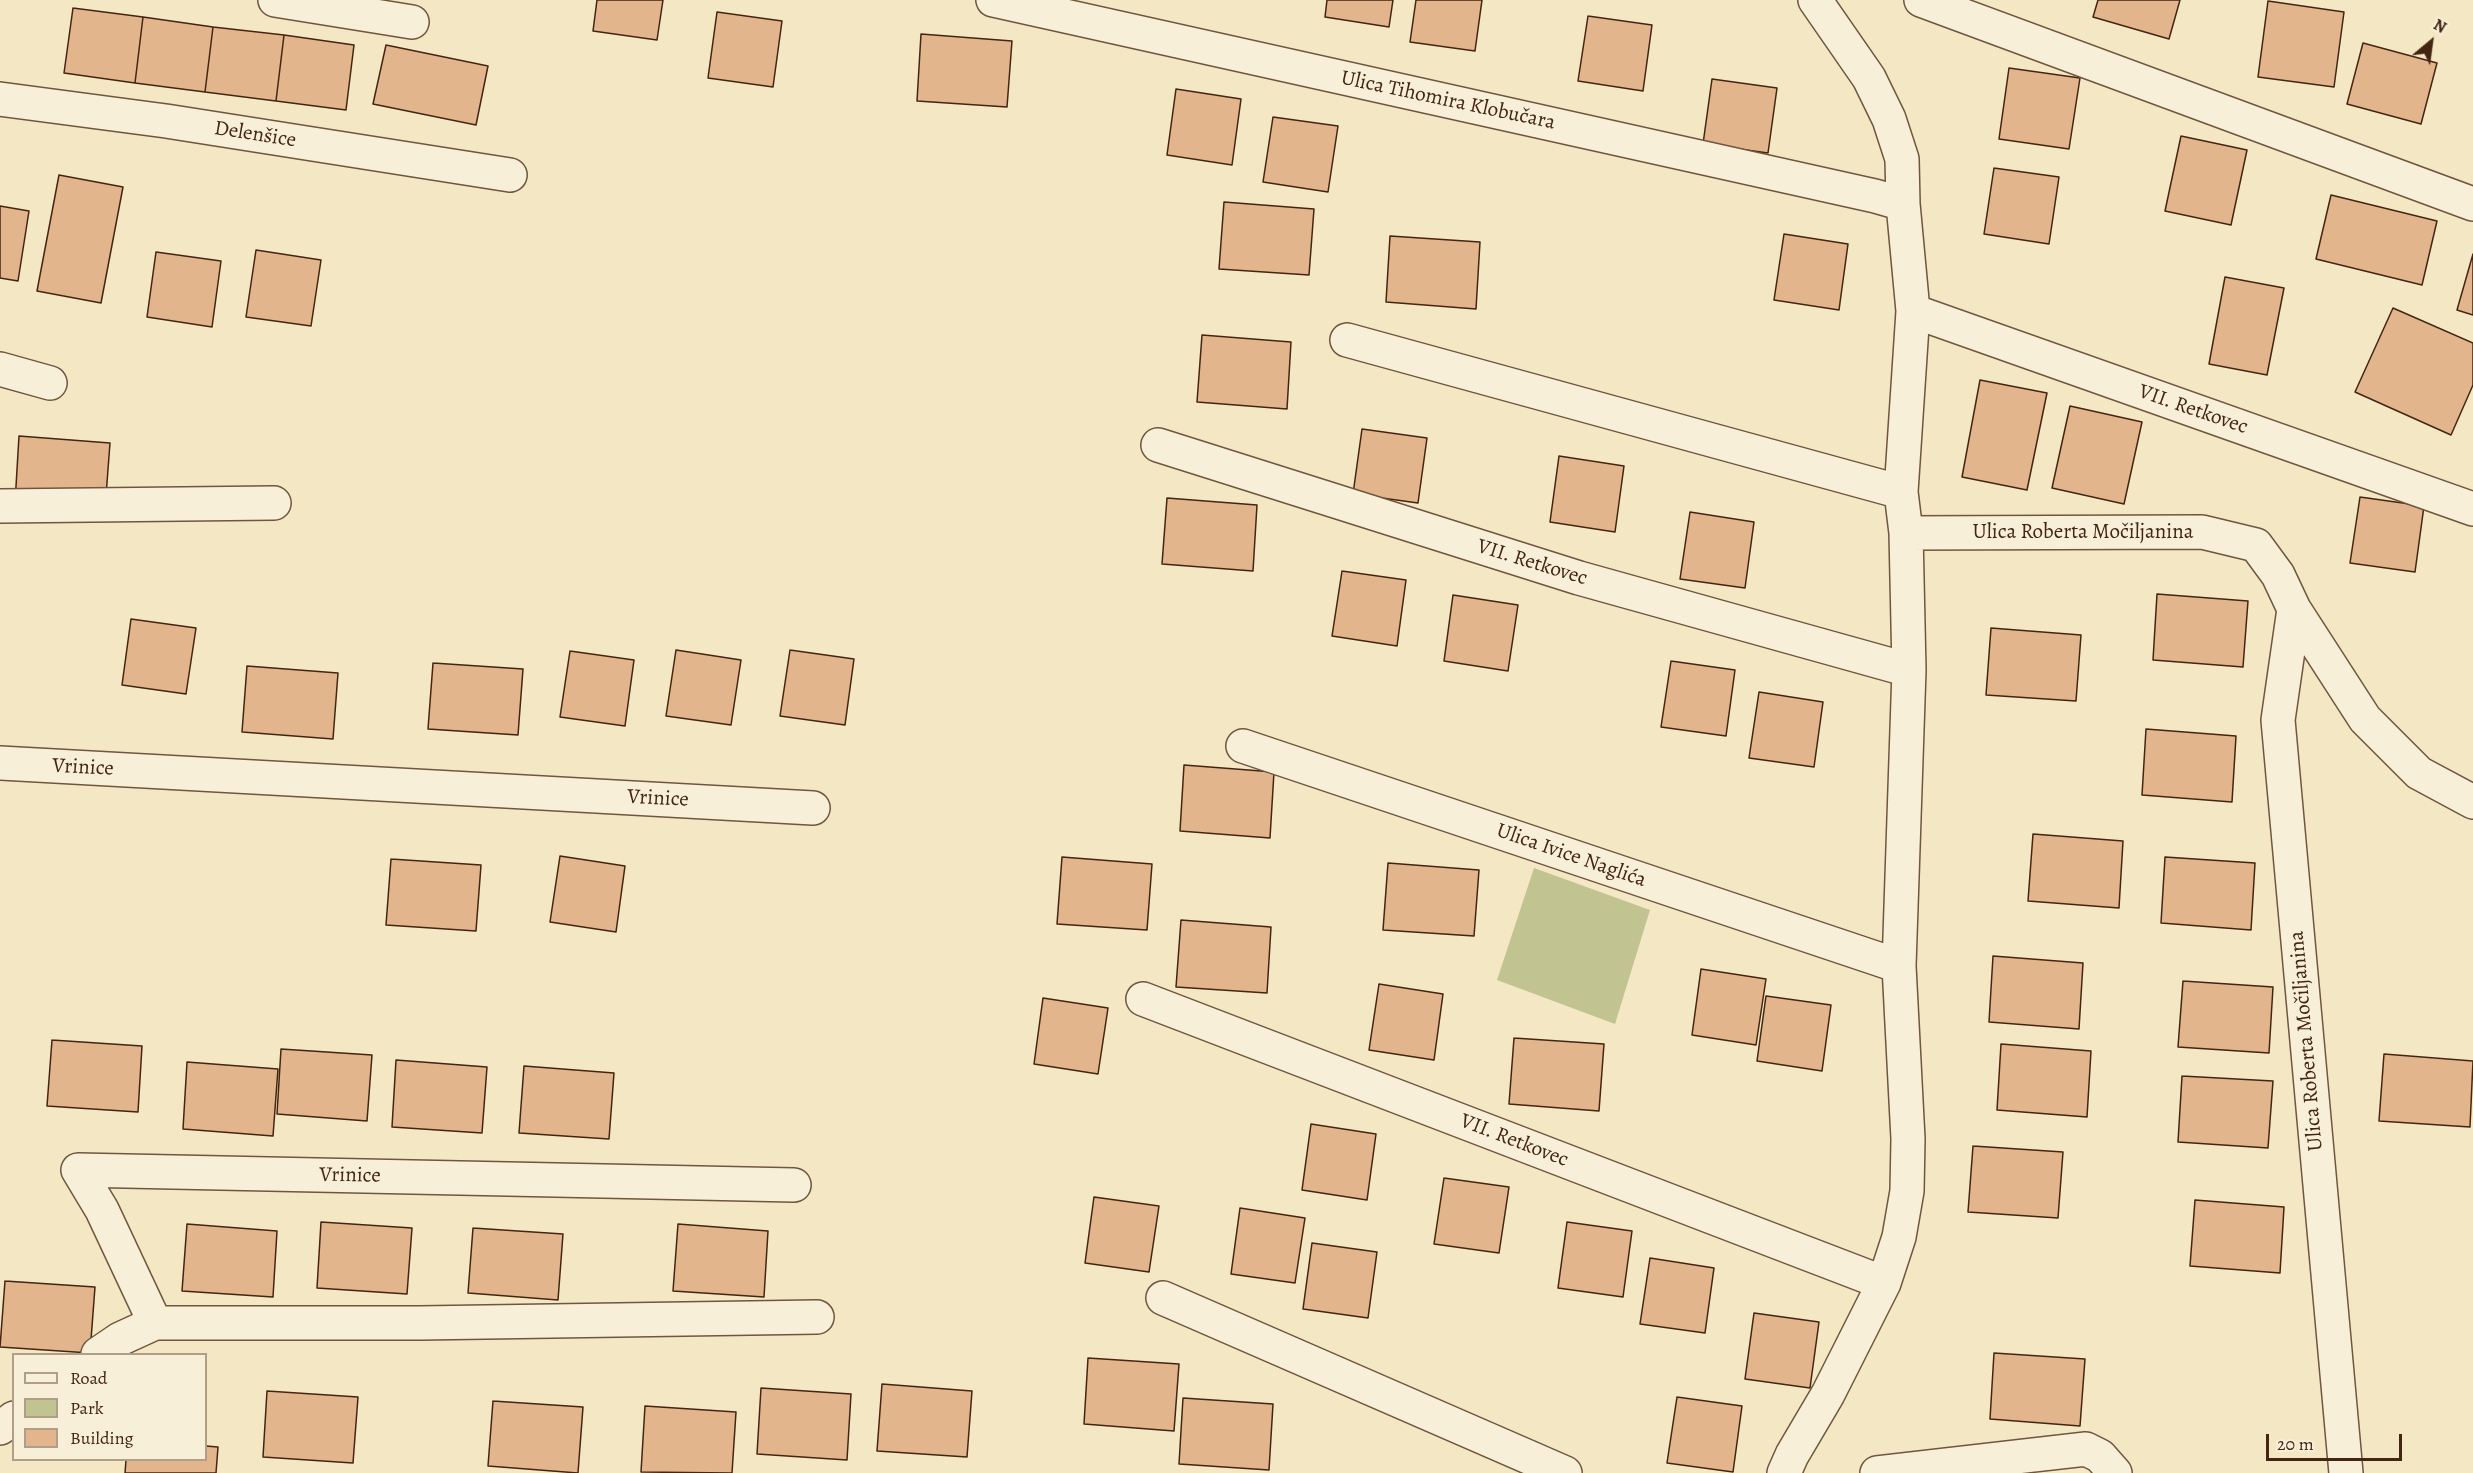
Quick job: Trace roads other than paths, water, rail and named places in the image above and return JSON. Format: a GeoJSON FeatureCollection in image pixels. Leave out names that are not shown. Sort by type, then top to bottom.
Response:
{"type":"FeatureCollection","features":[{"type":"Feature","properties":{"kind":"street"},"geometry":{"type":"LineString","coordinates":[[275,0],[412,22]]}},
{"type":"Feature","properties":{"kind":"street","name":"Ulica Tihomira Klobučara"},"geometry":{"type":"LineString","coordinates":[[993,0],[1903,204]]}},
{"type":"Feature","properties":{"kind":"street"},"geometry":{"type":"LineString","coordinates":[[1784,1473],[1828,1394],[1884,1283],[1899,1237],[1907,1191],[1908,1139],[1899,966],[1910,670],[1906,533],[1901,492],[1913,311],[1903,204],[1902,159],[1889,119],[1869,78],[1815,0]]}},
{"type":"Feature","properties":{"kind":"street"},"geometry":{"type":"LineString","coordinates":[[1922,0],[2473,204]]}},
{"type":"Feature","properties":{"kind":"street","name":"Delenšice"},"geometry":{"type":"LineString","coordinates":[[0,99],[166,121],[510,175]]}},
{"type":"Feature","properties":{"kind":"street","name":"VII. Retkovec"},"geometry":{"type":"LineString","coordinates":[[1913,311],[2473,509]]}},
{"type":"Feature","properties":{"kind":"street"},"geometry":{"type":"LineString","coordinates":[[1347,340],[1901,492]]}},
{"type":"Feature","properties":{"kind":"street"},"geometry":{"type":"LineString","coordinates":[[0,369],[50,383]]}},
{"type":"Feature","properties":{"kind":"street","name":"VII. Retkovec"},"geometry":{"type":"LineString","coordinates":[[1158,445],[1579,578],[1910,670]]}},
{"type":"Feature","properties":{"kind":"street"},"geometry":{"type":"LineString","coordinates":[[0,506],[274,503]]}},
{"type":"Feature","properties":{"kind":"street","name":"Ulica Roberta Močiljanina"},"geometry":{"type":"LineString","coordinates":[[1906,533],[2202,532],[2256,545],[2278,575],[2294,609],[2365,718],[2419,773],[2473,802]]}},
{"type":"Feature","properties":{"kind":"street","name":"Ulica Roberta Močiljanina"},"geometry":{"type":"LineString","coordinates":[[2294,609],[2278,720],[2346,1473]]}},
{"type":"Feature","properties":{"kind":"street","name":"Ulica Ivice Naglića"},"geometry":{"type":"LineString","coordinates":[[1243,746],[1899,966]]}},
{"type":"Feature","properties":{"kind":"street","name":"Vrinice"},"geometry":{"type":"LineString","coordinates":[[0,763],[813,808]]}},
{"type":"Feature","properties":{"kind":"street","name":"VII. Retkovec"},"geometry":{"type":"LineString","coordinates":[[1143,999],[1884,1283]]}},
{"type":"Feature","properties":{"kind":"street","name":"Vrinice"},"geometry":{"type":"LineString","coordinates":[[155,1323],[102,1210],[78,1170],[794,1185]]}},
{"type":"Feature","properties":{"kind":"street"},"geometry":{"type":"LineString","coordinates":[[1162,1298],[1565,1473]]}},
{"type":"Feature","properties":{"kind":"street"},"geometry":{"type":"LineString","coordinates":[[99,1353],[120,1339],[155,1323],[420,1323],[818,1317]]}},
{"type":"Feature","properties":{"kind":"street"},"geometry":{"type":"LineString","coordinates":[[1877,1473],[2086,1449],[2100,1455],[2115,1473]]}}]}
